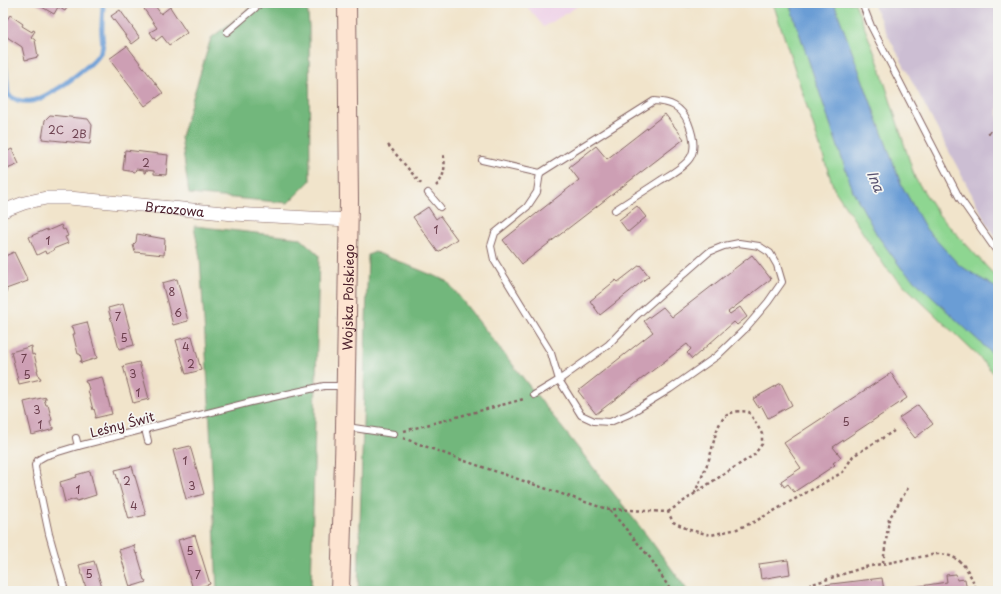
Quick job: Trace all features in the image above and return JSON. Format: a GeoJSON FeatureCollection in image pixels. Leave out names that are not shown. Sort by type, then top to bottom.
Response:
{"type":"FeatureCollection","features":[{"type":"Feature","properties":{"kind":"street","name":"Wojska Polskiego"},"geometry":{"type":"LineString","coordinates":[[340,591],[345,427],[349,142],[347,3]]}},
{"type":"Feature","properties":{"kind":"street","name":"Brzozowa"},"geometry":{"type":"LineString","coordinates":[[3,211],[24,203],[46,198],[69,198],[234,214],[348,220]]}},
{"type":"Feature","properties":{"kind":"lane"},"geometry":{"type":"LineString","coordinates":[[227,32],[261,3]]}},
{"type":"Feature","properties":{"kind":"lane"},"geometry":{"type":"LineString","coordinates":[[862,3],[871,26],[959,197],[998,253]]}},
{"type":"Feature","properties":{"kind":"lane"},"geometry":{"type":"LineString","coordinates":[[482,160],[540,172],[654,101],[668,102],[677,108],[686,119],[692,132],[693,146],[691,157],[679,169],[615,210]]}},
{"type":"Feature","properties":{"kind":"lane"},"geometry":{"type":"LineString","coordinates":[[534,395],[559,380],[608,345],[637,315],[709,252],[739,242],[759,246],[770,253],[777,265],[782,282],[768,302],[745,329],[717,356],[670,389],[629,414],[610,422],[594,421],[581,415],[559,380],[551,354],[494,260],[491,246],[495,233],[527,207],[537,192],[540,172]]}},
{"type":"Feature","properties":{"kind":"lane"},"geometry":{"type":"LineString","coordinates":[[428,193],[440,207]]}},
{"type":"Feature","properties":{"kind":"lane","name":"Leśny Świt"},"geometry":{"type":"LineString","coordinates":[[65,591],[49,534],[36,473],[35,465],[38,460],[45,456],[145,429],[176,418],[324,386],[345,386]]}},
{"type":"Feature","properties":{"kind":"lane"},"geometry":{"type":"LineString","coordinates":[[345,427],[394,434]]}},
{"type":"Feature","properties":{"kind":"lane"},"geometry":{"type":"LineString","coordinates":[[145,429],[148,441]]}},
{"type":"Feature","properties":{"kind":"lane"},"geometry":{"type":"LineString","coordinates":[[76,438],[78,446]]}},
{"type":"Feature","properties":{"kind":"path"},"geometry":{"type":"LineString","coordinates":[[988,133],[998,129]]}},
{"type":"Feature","properties":{"kind":"path"},"geometry":{"type":"LineString","coordinates":[[388,145],[428,193],[442,178],[445,161],[443,153]]}},
{"type":"Feature","properties":{"kind":"path"},"geometry":{"type":"LineString","coordinates":[[394,434],[516,402],[534,395]]}},
{"type":"Feature","properties":{"kind":"path"},"geometry":{"type":"LineString","coordinates":[[394,434],[462,460],[609,509],[668,512],[754,454],[762,444],[762,434],[749,412],[740,411],[728,414],[718,424],[709,459],[695,493]]}},
{"type":"Feature","properties":{"kind":"path"},"geometry":{"type":"LineString","coordinates":[[668,512],[673,522],[690,530],[711,534],[737,529],[754,522],[843,472],[853,456],[894,431]]}},
{"type":"Feature","properties":{"kind":"path"},"geometry":{"type":"LineString","coordinates":[[883,563],[889,518],[908,488]]}},
{"type":"Feature","properties":{"kind":"path"},"geometry":{"type":"LineString","coordinates":[[609,509],[651,560],[671,591]]}},
{"type":"Feature","properties":{"kind":"path"},"geometry":{"type":"LineString","coordinates":[[791,591],[865,567],[937,554],[946,554],[959,560],[968,571],[977,591]]}},
{"type":"Feature","properties":{"kind":"shaded area"},"geometry":{"type":"Polygon","coordinates":[[[524,3],[578,3],[578,6],[544,27],[524,3]]]}},
{"type":"Feature","properties":{"kind":"shaded area"},"geometry":{"type":"Polygon","coordinates":[[[873,3],[998,3],[998,240],[991,231],[883,26],[873,3]]]}},
{"type":"Feature","properties":{"kind":"green space"},"geometry":{"type":"Polygon","coordinates":[[[257,3],[307,3],[309,26],[310,181],[288,203],[189,194],[181,137],[211,38],[257,3]]]}},
{"type":"Feature","properties":{"kind":"green space"},"geometry":{"type":"Polygon","coordinates":[[[773,3],[855,3],[878,62],[915,178],[939,215],[998,279],[998,378],[979,357],[886,268],[834,189],[773,3]]]}},
{"type":"Feature","properties":{"kind":"green space"},"geometry":{"type":"Polygon","coordinates":[[[194,226],[300,238],[319,255],[311,591],[217,591],[209,402],[200,258],[194,226]]]}},
{"type":"Feature","properties":{"kind":"green space"},"geometry":{"type":"Polygon","coordinates":[[[375,252],[447,281],[651,541],[688,591],[358,591],[368,255],[375,252]]]}},
{"type":"Feature","properties":{"kind":"water","name":"Ina"},"geometry":{"type":"Polygon","coordinates":[[[789,3],[834,3],[901,184],[926,229],[959,265],[998,289],[998,359],[902,269],[877,235],[853,191],[789,3]]]}},
{"type":"Feature","properties":{"kind":"building"},"geometry":{"type":"Polygon","coordinates":[[[35,3],[70,3],[65,11],[58,7],[54,14],[35,3]]]}},
{"type":"Feature","properties":{"kind":"building"},"geometry":{"type":"Polygon","coordinates":[[[153,3],[161,14],[170,7],[187,33],[169,45],[162,36],[156,41],[150,32],[157,28],[144,9],[153,3]]]}},
{"type":"Feature","properties":{"kind":"building"},"geometry":{"type":"Polygon","coordinates":[[[120,10],[140,38],[132,44],[111,16],[120,10]]]}},
{"type":"Feature","properties":{"kind":"building"},"geometry":{"type":"Polygon","coordinates":[[[10,15],[23,24],[22,26],[32,32],[33,30],[35,31],[31,37],[35,40],[38,57],[25,60],[22,47],[3,33],[3,26],[10,15]]]}},
{"type":"Feature","properties":{"kind":"building"},"geometry":{"type":"Polygon","coordinates":[[[127,46],[163,93],[145,106],[109,59],[127,46]]]}},
{"type":"Feature","properties":{"kind":"building"},"geometry":{"type":"Polygon","coordinates":[[[665,114],[684,139],[522,264],[503,240],[579,180],[569,167],[596,146],[607,159],[665,114]]]}},
{"type":"Feature","properties":{"kind":"building"},"geometry":{"type":"Polygon","coordinates":[[[50,115],[88,119],[92,125],[90,144],[42,139],[45,120],[50,115]]]}},
{"type":"Feature","properties":{"kind":"building"},"geometry":{"type":"Polygon","coordinates":[[[3,140],[8,151],[12,149],[19,164],[5,170],[7,174],[3,176],[3,140]]]}},
{"type":"Feature","properties":{"kind":"building"},"geometry":{"type":"Polygon","coordinates":[[[125,150],[168,155],[166,175],[154,174],[154,171],[146,170],[144,173],[144,170],[136,169],[135,172],[123,170],[125,150]]]}},
{"type":"Feature","properties":{"kind":"building"},"geometry":{"type":"Polygon","coordinates":[[[637,206],[646,217],[628,232],[619,220],[637,206]]]}},
{"type":"Feature","properties":{"kind":"building"},"geometry":{"type":"Polygon","coordinates":[[[428,207],[436,219],[440,216],[457,239],[438,252],[413,217],[428,207]]]}},
{"type":"Feature","properties":{"kind":"building"},"geometry":{"type":"Polygon","coordinates":[[[61,225],[63,230],[65,229],[68,236],[65,237],[68,243],[53,249],[54,250],[46,254],[45,251],[37,255],[29,237],[61,225]]]}},
{"type":"Feature","properties":{"kind":"building"},"geometry":{"type":"Polygon","coordinates":[[[137,234],[165,239],[164,255],[135,252],[133,245],[136,242],[137,234]]]}},
{"type":"Feature","properties":{"kind":"building"},"geometry":{"type":"Polygon","coordinates":[[[14,252],[28,281],[6,289],[7,291],[3,293],[3,257],[14,252]]]}},
{"type":"Feature","properties":{"kind":"building"},"geometry":{"type":"Polygon","coordinates":[[[752,255],[771,279],[728,312],[730,314],[740,307],[747,317],[737,325],[734,322],[692,359],[687,353],[691,349],[687,344],[596,414],[578,391],[653,332],[644,321],[663,307],[672,317],[752,255]]]}},
{"type":"Feature","properties":{"kind":"building"},"geometry":{"type":"Polygon","coordinates":[[[640,265],[649,276],[600,315],[590,301],[616,280],[618,282],[640,265]]]}},
{"type":"Feature","properties":{"kind":"building"},"geometry":{"type":"Polygon","coordinates":[[[177,279],[188,321],[173,325],[162,283],[177,279]]]}},
{"type":"Feature","properties":{"kind":"building"},"geometry":{"type":"Polygon","coordinates":[[[123,304],[134,345],[119,349],[108,308],[123,304]]]}},
{"type":"Feature","properties":{"kind":"building"},"geometry":{"type":"Polygon","coordinates":[[[87,322],[97,358],[81,363],[80,361],[82,361],[80,354],[78,354],[73,334],[75,334],[73,327],[71,328],[71,326],[87,322]]]}},
{"type":"Feature","properties":{"kind":"building"},"geometry":{"type":"Polygon","coordinates":[[[192,336],[201,370],[186,374],[176,340],[192,336]]]}},
{"type":"Feature","properties":{"kind":"building"},"geometry":{"type":"Polygon","coordinates":[[[32,346],[32,355],[34,354],[37,370],[41,379],[19,384],[11,352],[32,346]]]}},
{"type":"Feature","properties":{"kind":"building"},"geometry":{"type":"Polygon","coordinates":[[[139,362],[149,399],[133,403],[123,366],[139,362]]]}},
{"type":"Feature","properties":{"kind":"building"},"geometry":{"type":"Polygon","coordinates":[[[891,373],[907,398],[833,447],[841,457],[833,463],[835,465],[794,492],[788,484],[784,487],[781,481],[801,468],[784,443],[891,373]]]}},
{"type":"Feature","properties":{"kind":"building"},"geometry":{"type":"Polygon","coordinates":[[[102,377],[112,414],[95,418],[96,416],[94,409],[93,410],[89,389],[85,381],[102,377]]]}},
{"type":"Feature","properties":{"kind":"building"},"geometry":{"type":"Polygon","coordinates":[[[781,383],[792,405],[768,418],[761,405],[758,407],[753,399],[781,383]]]}},
{"type":"Feature","properties":{"kind":"building"},"geometry":{"type":"Polygon","coordinates":[[[46,397],[46,399],[44,399],[46,405],[48,405],[52,420],[50,421],[52,428],[54,427],[54,429],[32,435],[24,402],[46,397]]]}},
{"type":"Feature","properties":{"kind":"building"},"geometry":{"type":"Polygon","coordinates":[[[918,405],[933,424],[915,438],[899,418],[918,405]]]}},
{"type":"Feature","properties":{"kind":"building"},"geometry":{"type":"Polygon","coordinates":[[[190,446],[204,494],[186,499],[173,450],[190,446]]]}},
{"type":"Feature","properties":{"kind":"building"},"geometry":{"type":"Polygon","coordinates":[[[132,466],[146,515],[129,519],[115,470],[132,466]]]}},
{"type":"Feature","properties":{"kind":"building"},"geometry":{"type":"Polygon","coordinates":[[[90,471],[96,495],[77,501],[76,499],[65,502],[60,482],[90,471]]]}},
{"type":"Feature","properties":{"kind":"building"},"geometry":{"type":"Polygon","coordinates":[[[195,535],[210,584],[193,589],[178,540],[195,535]]]}},
{"type":"Feature","properties":{"kind":"building"},"geometry":{"type":"Polygon","coordinates":[[[135,545],[134,547],[136,554],[137,553],[143,573],[142,574],[146,582],[130,587],[119,550],[135,545]]]}},
{"type":"Feature","properties":{"kind":"building"},"geometry":{"type":"Polygon","coordinates":[[[788,560],[790,574],[761,579],[759,564],[788,560]]]}},
{"type":"Feature","properties":{"kind":"building"},"geometry":{"type":"Polygon","coordinates":[[[94,561],[103,591],[87,591],[79,565],[94,561]]]}},
{"type":"Feature","properties":{"kind":"building"},"geometry":{"type":"Polygon","coordinates":[[[956,574],[957,580],[965,579],[967,591],[887,591],[947,582],[946,575],[956,574]]]}},
{"type":"Feature","properties":{"kind":"building"},"geometry":{"type":"Polygon","coordinates":[[[882,578],[884,591],[824,591],[823,585],[882,578]]]}},
{"type":"Feature","properties":{"kind":"waterway"},"geometry":{"type":"LineString","coordinates":[[3,52],[8,95],[24,101],[38,99],[59,88],[81,72],[98,55],[103,44],[103,3]]}},
{"type":"Feature","properties":{"kind":"waterway"},"geometry":{"type":"LineString","coordinates":[[686,3],[694,3]]}}]}
